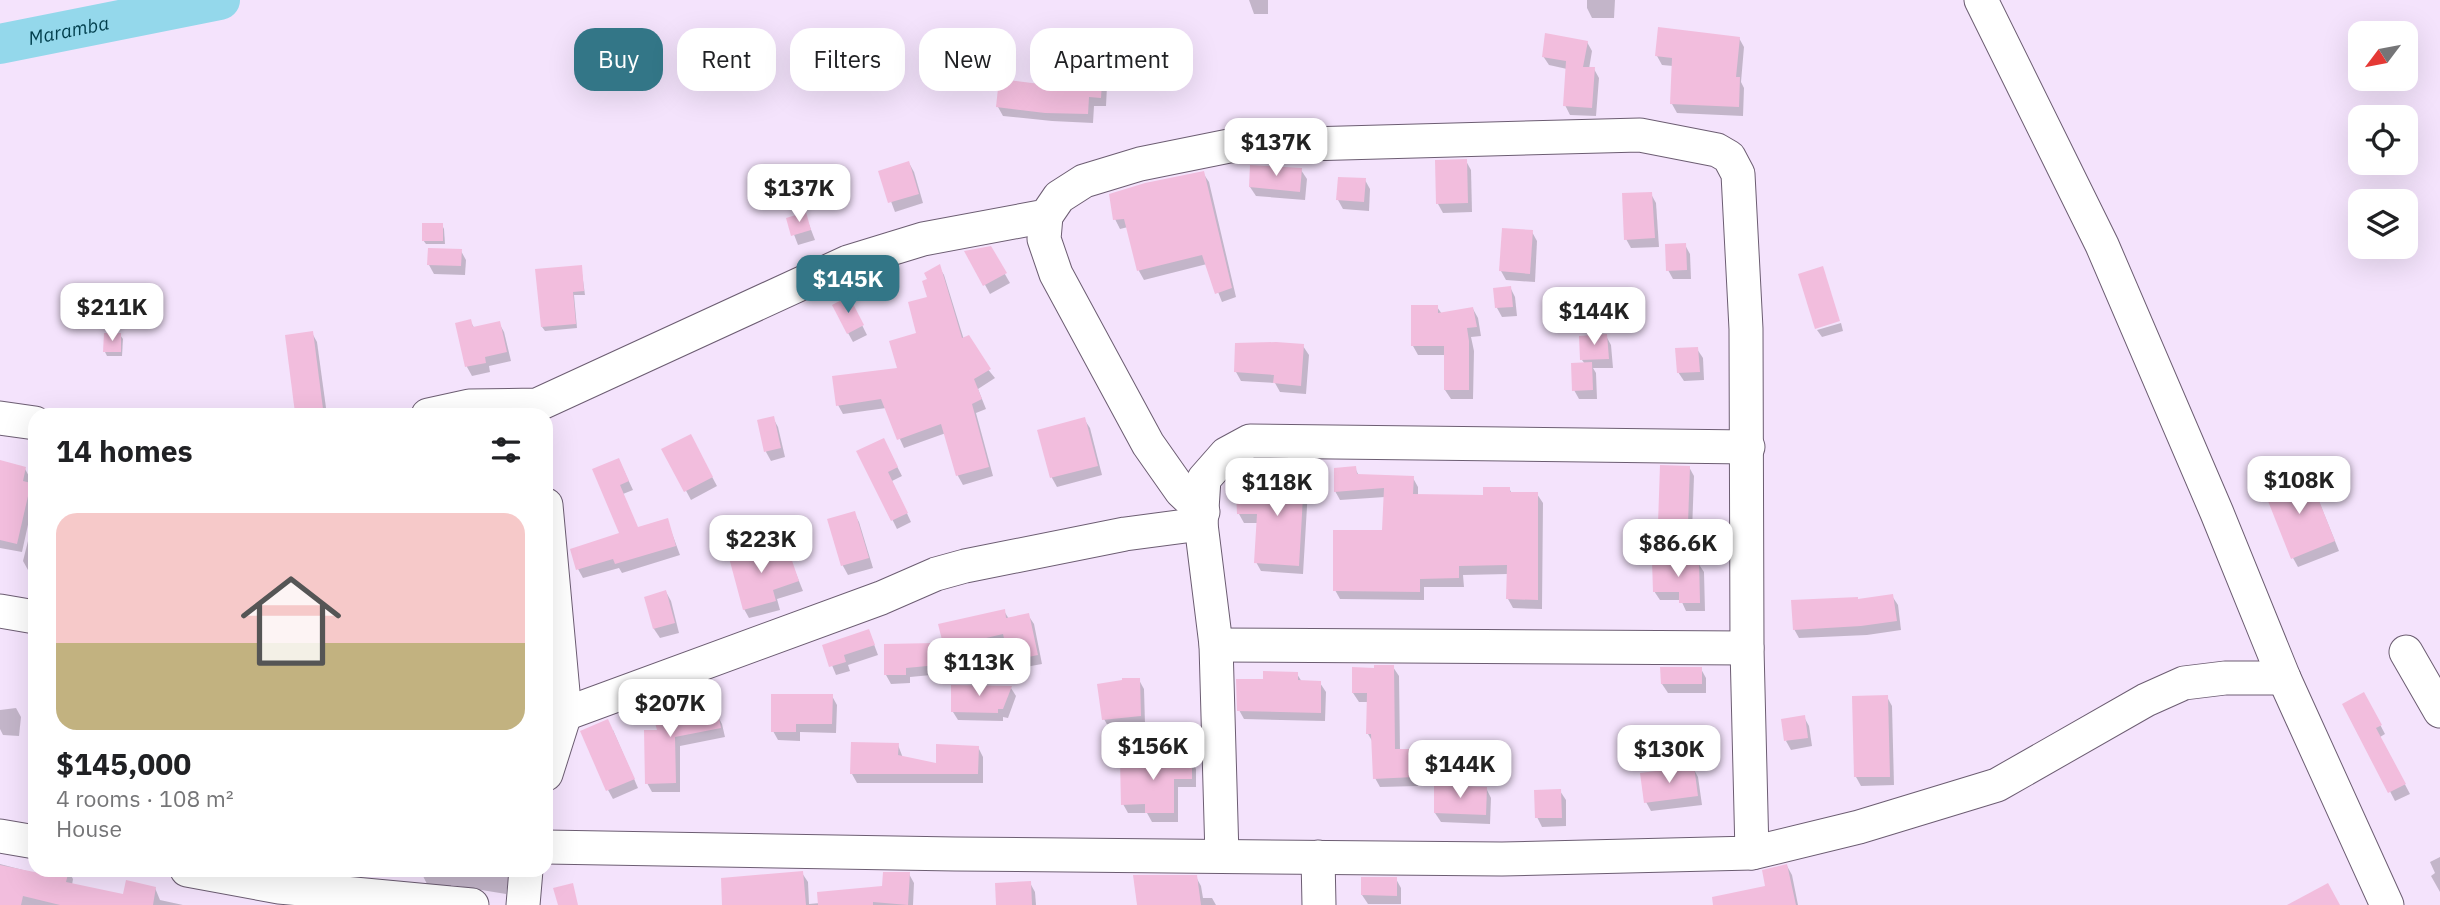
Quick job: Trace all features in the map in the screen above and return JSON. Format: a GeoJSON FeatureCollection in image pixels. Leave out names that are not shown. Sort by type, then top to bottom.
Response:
{"type":"FeatureCollection","features":[{"type":"Feature","properties":{"kind":"street"},"geometry":{"type":"LineString","coordinates":[[1981,0],[2102,245],[2217,513],[2284,678],[2387,905]]}},
{"type":"Feature","properties":{"kind":"street"},"geometry":{"type":"LineString","coordinates":[[1202,518],[1147,444],[1063,286],[1044,239],[1046,216],[1059,197],[1084,181],[1140,164],[1229,146],[1640,135],[1717,150],[1729,157],[1738,174],[1746,329],[1752,853]]}},
{"type":"Feature","properties":{"kind":"street"},"geometry":{"type":"LineString","coordinates":[[541,408],[848,262],[923,239],[1046,216]]}},
{"type":"Feature","properties":{"kind":"street"},"geometry":{"type":"LineString","coordinates":[[464,408],[492,408]]}},
{"type":"Feature","properties":{"kind":"street"},"geometry":{"type":"LineString","coordinates":[[0,418],[28,422]]}},
{"type":"Feature","properties":{"kind":"street"},"geometry":{"type":"LineString","coordinates":[[1222,856],[1216,645],[1202,518],[1204,479],[1226,454],[1250,441],[1748,447]]}},
{"type":"Feature","properties":{"kind":"street"},"geometry":{"type":"LineString","coordinates":[[565,714],[881,598],[936,574],[1202,518]]}},
{"type":"Feature","properties":{"kind":"street"},"geometry":{"type":"LineString","coordinates":[[553,582],[565,714],[553,752]]}},
{"type":"Feature","properties":{"kind":"street"},"geometry":{"type":"LineString","coordinates":[[0,611],[28,616]]}},
{"type":"Feature","properties":{"kind":"street"},"geometry":{"type":"LineString","coordinates":[[1216,645],[1748,648]]}},
{"type":"Feature","properties":{"kind":"street"},"geometry":{"type":"LineString","coordinates":[[2406,652],[2440,711]]}},
{"type":"Feature","properties":{"kind":"street"},"geometry":{"type":"LineString","coordinates":[[553,847],[1502,859],[1752,853],[1859,827],[1997,785],[2146,700],[2183,683],[2225,678],[2284,678]]}},
{"type":"Feature","properties":{"kind":"street"},"geometry":{"type":"LineString","coordinates":[[0,836],[28,841]]}},
{"type":"Feature","properties":{"kind":"street"},"geometry":{"type":"LineString","coordinates":[[1318,857],[1319,905]]}},
{"type":"Feature","properties":{"kind":"street"},"geometry":{"type":"LineString","coordinates":[[225,877],[279,887],[472,905]]}},
{"type":"Feature","properties":{"kind":"street"},"geometry":{"type":"LineString","coordinates":[[523,905],[525,877]]}},
{"type":"Feature","properties":{"kind":"building"},"geometry":{"type":"Polygon","coordinates":[[[1658,27],[1740,37],[1736,77],[1740,77],[1739,107],[1670,104],[1672,58],[1655,56],[1658,27]]]}},
{"type":"Feature","properties":{"kind":"building"},"geometry":{"type":"Polygon","coordinates":[[[1545,33],[1588,41],[1583,67],[1595,67],[1592,108],[1563,106],[1566,61],[1542,57],[1545,33]]]}},
{"type":"Feature","properties":{"kind":"building"},"geometry":{"type":"Polygon","coordinates":[[[1016,81],[1030,83],[1030,91],[1101,91],[1101,98],[1089,97],[1088,114],[1045,113],[996,107],[998,91],[1016,91],[1016,81]]]}},
{"type":"Feature","properties":{"kind":"building"},"geometry":{"type":"Polygon","coordinates":[[[1467,159],[1468,203],[1436,204],[1435,160],[1467,159]]]}},
{"type":"Feature","properties":{"kind":"building"},"geometry":{"type":"Polygon","coordinates":[[[909,161],[919,194],[888,203],[878,171],[909,161]]]}},
{"type":"Feature","properties":{"kind":"building"},"geometry":{"type":"Polygon","coordinates":[[[1250,165],[1302,168],[1300,192],[1249,187],[1250,165]]]}},
{"type":"Feature","properties":{"kind":"building"},"geometry":{"type":"Polygon","coordinates":[[[1204,171],[1232,288],[1215,294],[1202,255],[1137,271],[1124,219],[1113,220],[1109,194],[1145,183],[1204,171]]]}},
{"type":"Feature","properties":{"kind":"building"},"geometry":{"type":"Polygon","coordinates":[[[1338,177],[1366,178],[1364,202],[1336,200],[1338,177]]]}},
{"type":"Feature","properties":{"kind":"building"},"geometry":{"type":"Polygon","coordinates":[[[1652,192],[1655,238],[1624,240],[1622,193],[1652,192]]]}},
{"type":"Feature","properties":{"kind":"building"},"geometry":{"type":"Polygon","coordinates":[[[806,212],[811,230],[791,236],[786,218],[806,212]]]}},
{"type":"Feature","properties":{"kind":"building"},"geometry":{"type":"Polygon","coordinates":[[[422,223],[443,223],[443,241],[422,241],[422,223]]]}},
{"type":"Feature","properties":{"kind":"building"},"geometry":{"type":"Polygon","coordinates":[[[1502,228],[1533,230],[1530,274],[1499,271],[1502,228]]]}},
{"type":"Feature","properties":{"kind":"building"},"geometry":{"type":"Polygon","coordinates":[[[1686,243],[1687,270],[1666,271],[1665,244],[1686,243]]]}},
{"type":"Feature","properties":{"kind":"building"},"geometry":{"type":"Polygon","coordinates":[[[991,246],[1007,273],[983,286],[964,251],[991,246]]]}},
{"type":"Feature","properties":{"kind":"building"},"geometry":{"type":"Polygon","coordinates":[[[428,248],[462,249],[461,266],[427,265],[428,248]]]}},
{"type":"Feature","properties":{"kind":"building"},"geometry":{"type":"Polygon","coordinates":[[[940,264],[962,338],[969,335],[991,369],[974,379],[982,399],[972,404],[989,467],[956,476],[941,424],[897,440],[881,399],[836,406],[832,376],[897,368],[889,341],[916,333],[908,302],[927,297],[922,281],[927,279],[924,273],[940,264]]]}},
{"type":"Feature","properties":{"kind":"building"},"geometry":{"type":"Polygon","coordinates":[[[582,265],[584,291],[573,292],[576,324],[541,327],[535,269],[582,265]]]}},
{"type":"Feature","properties":{"kind":"building"},"geometry":{"type":"Polygon","coordinates":[[[1823,266],[1840,321],[1815,329],[1798,274],[1823,266]]]}},
{"type":"Feature","properties":{"kind":"building"},"geometry":{"type":"Polygon","coordinates":[[[1511,286],[1513,307],[1495,308],[1493,288],[1511,286]]]}},
{"type":"Feature","properties":{"kind":"building"},"geometry":{"type":"Polygon","coordinates":[[[849,296],[864,325],[847,334],[832,305],[849,296]]]}},
{"type":"Feature","properties":{"kind":"building"},"geometry":{"type":"Polygon","coordinates":[[[1411,305],[1438,305],[1438,313],[1473,307],[1477,327],[1467,328],[1469,390],[1444,390],[1444,346],[1411,346],[1411,305]]]}},
{"type":"Feature","properties":{"kind":"building"},"geometry":{"type":"Polygon","coordinates":[[[471,319],[473,327],[500,321],[507,352],[485,357],[486,363],[465,367],[455,323],[471,319]]]}},
{"type":"Feature","properties":{"kind":"building"},"geometry":{"type":"Polygon","coordinates":[[[313,331],[323,408],[294,408],[285,335],[313,331]]]}},
{"type":"Feature","properties":{"kind":"building"},"geometry":{"type":"Polygon","coordinates":[[[104,333],[121,333],[121,352],[103,352],[104,333]]]}},
{"type":"Feature","properties":{"kind":"building"},"geometry":{"type":"Polygon","coordinates":[[[1607,334],[1609,359],[1580,360],[1579,336],[1607,334]]]}},
{"type":"Feature","properties":{"kind":"building"},"geometry":{"type":"Polygon","coordinates":[[[1235,343],[1304,344],[1301,386],[1273,383],[1274,375],[1234,372],[1235,343]]]}},
{"type":"Feature","properties":{"kind":"building"},"geometry":{"type":"Polygon","coordinates":[[[1698,347],[1700,372],[1677,373],[1675,348],[1698,347]]]}},
{"type":"Feature","properties":{"kind":"building"},"geometry":{"type":"Polygon","coordinates":[[[1592,362],[1593,390],[1572,391],[1571,363],[1592,362]]]}},
{"type":"Feature","properties":{"kind":"building"},"geometry":{"type":"Polygon","coordinates":[[[774,416],[781,448],[764,452],[757,420],[774,416]]]}},
{"type":"Feature","properties":{"kind":"building"},"geometry":{"type":"Polygon","coordinates":[[[1085,417],[1098,466],[1050,478],[1037,430],[1085,417]]]}},
{"type":"Feature","properties":{"kind":"building"},"geometry":{"type":"Polygon","coordinates":[[[691,434],[713,477],[684,492],[661,449],[691,434]]]}},
{"type":"Feature","properties":{"kind":"building"},"geometry":{"type":"Polygon","coordinates":[[[884,438],[898,467],[888,472],[908,513],[891,521],[856,451],[884,438]]]}},
{"type":"Feature","properties":{"kind":"building"},"geometry":{"type":"Polygon","coordinates":[[[619,458],[629,481],[620,485],[638,527],[668,518],[676,546],[615,564],[613,559],[576,570],[570,549],[619,533],[592,469],[619,458]]]}},
{"type":"Feature","properties":{"kind":"building"},"geometry":{"type":"Polygon","coordinates":[[[0,460],[26,467],[23,481],[28,482],[28,496],[17,544],[0,540],[0,460]]]}},
{"type":"Feature","properties":{"kind":"building"},"geometry":{"type":"Polygon","coordinates":[[[1305,462],[1299,566],[1254,563],[1257,514],[1237,514],[1236,491],[1284,491],[1284,463],[1305,462]]]}},
{"type":"Feature","properties":{"kind":"building"},"geometry":{"type":"Polygon","coordinates":[[[1660,465],[1690,466],[1688,524],[1658,524],[1660,465]]]}},
{"type":"Feature","properties":{"kind":"building"},"geometry":{"type":"Polygon","coordinates":[[[1356,466],[1357,474],[1414,476],[1413,494],[1483,495],[1483,487],[1510,487],[1510,492],[1538,492],[1538,600],[1506,599],[1507,565],[1459,566],[1459,578],[1420,579],[1420,592],[1333,591],[1333,530],[1382,530],[1384,488],[1334,492],[1334,468],[1356,466]]]}},
{"type":"Feature","properties":{"kind":"building"},"geometry":{"type":"Polygon","coordinates":[[[2308,473],[2335,541],[2291,559],[2264,491],[2308,473]]]}},
{"type":"Feature","properties":{"kind":"building"},"geometry":{"type":"Polygon","coordinates":[[[855,511],[869,558],[841,566],[827,519],[855,511]]]}},
{"type":"Feature","properties":{"kind":"building"},"geometry":{"type":"Polygon","coordinates":[[[762,546],[764,556],[788,549],[799,581],[773,590],[776,601],[743,610],[728,554],[762,546]]]}},
{"type":"Feature","properties":{"kind":"building"},"geometry":{"type":"Polygon","coordinates":[[[1652,561],[1699,561],[1700,603],[1679,603],[1679,592],[1653,592],[1652,561]]]}},
{"type":"Feature","properties":{"kind":"building"},"geometry":{"type":"Polygon","coordinates":[[[666,590],[675,623],[653,629],[644,597],[666,590]]]}},
{"type":"Feature","properties":{"kind":"building"},"geometry":{"type":"Polygon","coordinates":[[[1893,594],[1897,621],[1793,630],[1791,600],[1858,599],[1893,594]]]}},
{"type":"Feature","properties":{"kind":"building"},"geometry":{"type":"Polygon","coordinates":[[[1005,609],[1006,618],[1029,613],[1038,655],[1009,661],[1003,634],[944,648],[938,624],[1005,609]]]}},
{"type":"Feature","properties":{"kind":"building"},"geometry":{"type":"Polygon","coordinates":[[[869,629],[875,645],[844,655],[846,662],[829,667],[822,645],[869,629]]]}},
{"type":"Feature","properties":{"kind":"building"},"geometry":{"type":"Polygon","coordinates":[[[935,643],[938,665],[906,668],[906,675],[884,675],[884,644],[935,643]]]}},
{"type":"Feature","properties":{"kind":"building"},"geometry":{"type":"Polygon","coordinates":[[[1374,665],[1394,665],[1395,749],[1412,749],[1414,777],[1373,779],[1371,734],[1366,734],[1367,693],[1352,693],[1352,667],[1374,668],[1374,665]]]}},
{"type":"Feature","properties":{"kind":"building"},"geometry":{"type":"Polygon","coordinates":[[[1660,667],[1702,667],[1702,684],[1661,684],[1660,667]]]}},
{"type":"Feature","properties":{"kind":"building"},"geometry":{"type":"Polygon","coordinates":[[[1263,671],[1298,672],[1298,680],[1321,681],[1321,713],[1237,711],[1236,679],[1263,679],[1263,671]]]}},
{"type":"Feature","properties":{"kind":"building"},"geometry":{"type":"Polygon","coordinates":[[[1122,678],[1140,678],[1141,716],[1102,720],[1097,684],[1122,678]]]}},
{"type":"Feature","properties":{"kind":"building"},"geometry":{"type":"Polygon","coordinates":[[[951,685],[1012,686],[1003,709],[998,709],[998,713],[951,712],[951,685]]]}},
{"type":"Feature","properties":{"kind":"building"},"geometry":{"type":"Polygon","coordinates":[[[2364,692],[2382,725],[2376,728],[2406,784],[2388,793],[2342,704],[2364,692]]]}},
{"type":"Feature","properties":{"kind":"building"},"geometry":{"type":"Polygon","coordinates":[[[771,694],[833,694],[832,724],[796,724],[796,732],[771,732],[771,694]]]}},
{"type":"Feature","properties":{"kind":"building"},"geometry":{"type":"Polygon","coordinates":[[[1888,695],[1890,777],[1854,777],[1852,696],[1888,695]]]}},
{"type":"Feature","properties":{"kind":"building"},"geometry":{"type":"Polygon","coordinates":[[[679,697],[684,718],[718,713],[721,728],[675,737],[676,783],[645,784],[644,730],[657,730],[650,704],[679,697]]]}},
{"type":"Feature","properties":{"kind":"building"},"geometry":{"type":"Polygon","coordinates":[[[1805,715],[1808,738],[1784,741],[1781,719],[1805,715]]]}},
{"type":"Feature","properties":{"kind":"building"},"geometry":{"type":"Polygon","coordinates":[[[608,719],[635,779],[606,791],[580,731],[608,719]]]}},
{"type":"Feature","properties":{"kind":"building"},"geometry":{"type":"Polygon","coordinates":[[[851,742],[899,743],[898,755],[936,763],[936,744],[979,746],[978,774],[850,774],[851,742]]]}},
{"type":"Feature","properties":{"kind":"building"},"geometry":{"type":"Polygon","coordinates":[[[1192,758],[1192,779],[1174,779],[1174,813],[1145,813],[1145,804],[1121,805],[1120,760],[1192,758]]]}},
{"type":"Feature","properties":{"kind":"building"},"geometry":{"type":"Polygon","coordinates":[[[1694,766],[1698,796],[1644,803],[1640,773],[1694,766]]]}},
{"type":"Feature","properties":{"kind":"building"},"geometry":{"type":"Polygon","coordinates":[[[1434,785],[1487,787],[1486,815],[1434,813],[1434,785]]]}},
{"type":"Feature","properties":{"kind":"building"},"geometry":{"type":"Polygon","coordinates":[[[1561,789],[1562,818],[1535,818],[1534,790],[1561,789]]]}},
{"type":"Feature","properties":{"kind":"building"},"geometry":{"type":"Polygon","coordinates":[[[1787,864],[1796,905],[1713,905],[1712,897],[1765,886],[1762,870],[1787,864]]]}},
{"type":"Feature","properties":{"kind":"building"},"geometry":{"type":"Polygon","coordinates":[[[0,865],[28,871],[28,877],[67,877],[66,882],[123,894],[126,880],[156,887],[153,905],[60,905],[23,896],[21,905],[0,905],[0,865]]]}},
{"type":"Feature","properties":{"kind":"building"},"geometry":{"type":"Polygon","coordinates":[[[803,871],[806,905],[722,905],[721,878],[803,871]]]}},
{"type":"Feature","properties":{"kind":"building"},"geometry":{"type":"Polygon","coordinates":[[[883,872],[910,872],[908,905],[873,902],[873,905],[818,905],[817,892],[882,886],[883,872]]]}},
{"type":"Feature","properties":{"kind":"building"},"geometry":{"type":"Polygon","coordinates":[[[1133,875],[1197,875],[1201,905],[1137,905],[1133,875]]]}},
{"type":"Feature","properties":{"kind":"building"},"geometry":{"type":"Polygon","coordinates":[[[1361,877],[1397,877],[1397,896],[1361,895],[1361,877]]]}},
{"type":"Feature","properties":{"kind":"building"},"geometry":{"type":"Polygon","coordinates":[[[1031,881],[1032,905],[996,905],[995,883],[1031,881]]]}},
{"type":"Feature","properties":{"kind":"building"},"geometry":{"type":"Polygon","coordinates":[[[573,883],[578,905],[558,905],[553,888],[573,883]]]}},
{"type":"Feature","properties":{"kind":"building"},"geometry":{"type":"Polygon","coordinates":[[[2328,883],[2340,905],[2287,905],[2328,883]]]}},
{"type":"Feature","properties":{"kind":"waterway","name":"Maramba"},"geometry":{"type":"LineString","coordinates":[[0,44],[220,0]]}}]}
